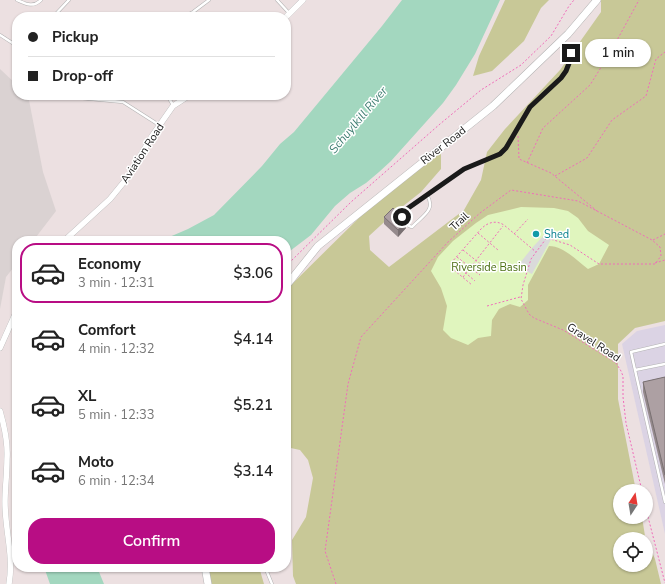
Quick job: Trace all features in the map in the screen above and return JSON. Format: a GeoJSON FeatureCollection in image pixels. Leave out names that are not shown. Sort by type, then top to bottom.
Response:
{"type":"FeatureCollection","features":[{"type":"Feature","properties":{"kind":"street"},"geometry":{"type":"LineString","coordinates":[[291,12],[303,0]]}},
{"type":"Feature","properties":{"kind":"street","name":"River Road"},"geometry":{"type":"LineString","coordinates":[[291,280],[318,246],[493,106],[562,40],[597,0]]}},
{"type":"Feature","properties":{"kind":"street"},"geometry":{"type":"LineString","coordinates":[[173,106],[182,100]]}},
{"type":"Feature","properties":{"kind":"street","name":"Aviation Road"},"geometry":{"type":"LineString","coordinates":[[69,236],[110,199],[128,177],[152,136],[173,106]]}},
{"type":"Feature","properties":{"kind":"street"},"geometry":{"type":"LineString","coordinates":[[0,348],[12,321]]}},
{"type":"Feature","properties":{"kind":"street"},"geometry":{"type":"LineString","coordinates":[[0,411],[8,457],[5,502],[6,529],[12,565],[9,584]]}},
{"type":"Feature","properties":{"kind":"street"},"geometry":{"type":"LineString","coordinates":[[206,572],[208,584]]}},
{"type":"Feature","properties":{"kind":"lane"},"geometry":{"type":"LineString","coordinates":[[17,0],[30,6],[37,4],[41,0]]}},
{"type":"Feature","properties":{"kind":"lane"},"geometry":{"type":"LineString","coordinates":[[58,12],[69,0]]}},
{"type":"Feature","properties":{"kind":"lane"},"geometry":{"type":"LineString","coordinates":[[193,12],[209,0]]}},
{"type":"Feature","properties":{"kind":"lane"},"geometry":{"type":"LineString","coordinates":[[277,0],[286,12]]}},
{"type":"Feature","properties":{"kind":"lane"},"geometry":{"type":"LineString","coordinates":[[0,35],[12,43]]}},
{"type":"Feature","properties":{"kind":"lane"},"geometry":{"type":"LineString","coordinates":[[427,194],[430,210],[414,225],[409,226],[402,217],[404,211],[427,194],[464,169],[500,154],[506,148],[530,107],[561,78],[566,71],[571,58],[571,53],[562,40]]}},
{"type":"Feature","properties":{"kind":"lane"},"geometry":{"type":"LineString","coordinates":[[102,100],[123,102],[159,125]]}},
{"type":"Feature","properties":{"kind":"lane"},"geometry":{"type":"LineString","coordinates":[[170,100],[173,106]]}},
{"type":"Feature","properties":{"kind":"lane"},"geometry":{"type":"LineString","coordinates":[[665,344],[631,352],[665,502]]}},
{"type":"Feature","properties":{"kind":"lane"},"geometry":{"type":"LineString","coordinates":[[635,370],[665,364]]}},
{"type":"Feature","properties":{"kind":"lane"},"geometry":{"type":"LineString","coordinates":[[267,572],[272,584]]}},
{"type":"Feature","properties":{"kind":"path"},"geometry":{"type":"LineString","coordinates":[[291,261],[351,202],[440,124],[481,90],[521,65],[551,36],[574,0]]}},
{"type":"Feature","properties":{"kind":"path"},"geometry":{"type":"LineString","coordinates":[[527,163],[543,128],[590,85],[610,53],[639,0]]}},
{"type":"Feature","properties":{"kind":"path"},"geometry":{"type":"LineString","coordinates":[[555,176],[587,158],[612,120],[646,96],[656,59],[665,52]]}},
{"type":"Feature","properties":{"kind":"path"},"geometry":{"type":"LineString","coordinates":[[518,127],[519,160],[551,173],[600,213],[652,240],[660,247],[661,256],[655,264]]}},
{"type":"Feature","properties":{"kind":"path","name":"Trail"},"geometry":{"type":"LineString","coordinates":[[336,584],[326,551],[348,384],[361,337],[437,253],[480,213],[511,190],[578,202],[600,213]]}},
{"type":"Feature","properties":{"kind":"path"},"geometry":{"type":"LineString","coordinates":[[514,234],[528,219]]}},
{"type":"Feature","properties":{"kind":"path"},"geometry":{"type":"LineString","coordinates":[[475,281],[452,262],[484,226],[490,223],[496,222],[504,225],[536,253]]}},
{"type":"Feature","properties":{"kind":"path"},"geometry":{"type":"LineString","coordinates":[[463,277],[504,225]]}},
{"type":"Feature","properties":{"kind":"path"},"geometry":{"type":"LineString","coordinates":[[487,306],[521,297],[523,285],[531,260],[551,232]]}},
{"type":"Feature","properties":{"kind":"path"},"geometry":{"type":"LineString","coordinates":[[478,233],[498,250]]}},
{"type":"Feature","properties":{"kind":"path"},"geometry":{"type":"LineString","coordinates":[[652,240],[665,234]]}},
{"type":"Feature","properties":{"kind":"path"},"geometry":{"type":"LineString","coordinates":[[546,238],[570,245],[599,264],[655,264],[665,260]]}},
{"type":"Feature","properties":{"kind":"path"},"geometry":{"type":"LineString","coordinates":[[463,250],[489,271]]}},
{"type":"Feature","properties":{"kind":"path"},"geometry":{"type":"LineString","coordinates":[[457,256],[480,275]]}},
{"type":"Feature","properties":{"kind":"path"},"geometry":{"type":"LineString","coordinates":[[454,270],[472,285]]}},
{"type":"Feature","properties":{"kind":"path","name":"Gravel Road"},"geometry":{"type":"LineString","coordinates":[[521,297],[526,308],[534,318],[563,330],[573,336],[616,363],[622,371],[626,424],[640,484]]}},
{"type":"Feature","properties":{"kind":"path"},"geometry":{"type":"LineString","coordinates":[[650,524],[665,583]]}},
{"type":"Feature","properties":{"kind":"shaded area"},"geometry":{"type":"Polygon","coordinates":[[[0,69],[12,80],[12,100],[29,100],[43,172],[56,211],[37,236],[12,236],[12,269],[6,277],[0,309],[0,69]]]}},
{"type":"Feature","properties":{"kind":"shaded area"},"geometry":{"type":"Polygon","coordinates":[[[546,233],[554,234],[532,274],[524,270],[520,263],[546,233]]]}},
{"type":"Feature","properties":{"kind":"shaded area"},"geometry":{"type":"Polygon","coordinates":[[[665,325],[665,534],[622,344],[637,331],[665,325]]]}},
{"type":"Feature","properties":{"kind":"green space"},"geometry":{"type":"Polygon","coordinates":[[[505,0],[549,0],[541,8],[524,41],[492,71],[473,76],[479,56],[505,0]]]}},
{"type":"Feature","properties":{"kind":"green space"},"geometry":{"type":"Polygon","coordinates":[[[601,0],[665,0],[665,321],[635,328],[618,344],[618,399],[635,484],[613,484],[613,524],[643,524],[644,532],[613,532],[613,572],[653,572],[653,554],[661,584],[296,584],[293,576],[292,540],[306,517],[313,478],[308,460],[300,450],[291,448],[291,285],[369,208],[441,152],[441,169],[421,192],[393,214],[369,236],[370,250],[389,267],[464,210],[481,180],[487,152],[505,129],[560,70],[601,12],[601,0]]]}},
{"type":"Feature","properties":{"kind":"green space","name":"Riverside Basin"},"geometry":{"type":"Polygon","coordinates":[[[521,207],[554,208],[568,211],[578,218],[588,231],[609,245],[599,264],[588,269],[560,248],[549,246],[528,285],[528,300],[520,307],[510,304],[499,309],[492,320],[491,336],[478,338],[468,345],[451,338],[443,330],[447,306],[441,288],[431,271],[438,257],[453,241],[488,215],[521,207]]]}},
{"type":"Feature","properties":{"kind":"green space"},"geometry":{"type":"Polygon","coordinates":[[[209,572],[260,572],[264,584],[211,584],[209,572]]]}},
{"type":"Feature","properties":{"kind":"water","name":"Schuylkill River"},"geometry":{"type":"Polygon","coordinates":[[[402,0],[500,0],[475,54],[443,103],[391,161],[366,183],[350,193],[335,206],[311,235],[291,250],[291,236],[172,236],[214,215],[262,166],[280,144],[294,132],[402,0]]]}},
{"type":"Feature","properties":{"kind":"water"},"geometry":{"type":"Polygon","coordinates":[[[46,572],[99,572],[104,584],[50,584],[46,572]]]}},
{"type":"Feature","properties":{"kind":"building"},"geometry":{"type":"Polygon","coordinates":[[[393,208],[406,221],[398,230],[384,217],[393,208]]]}},
{"type":"Feature","properties":{"kind":"building"},"geometry":{"type":"Polygon","coordinates":[[[665,377],[665,475],[643,382],[665,377]]]}},
{"type":"Feature","properties":{"kind":"place","name":"Shed"},"geometry":{"type":"Point","coordinates":[536,234]}},
{"type":"Feature","properties":{"kind":"route"},"geometry":{"type":"LineString","coordinates":[[402,217],[404,211],[464,169],[500,154],[506,148],[530,107],[561,78],[566,71],[570,64],[571,53]]}}]}
